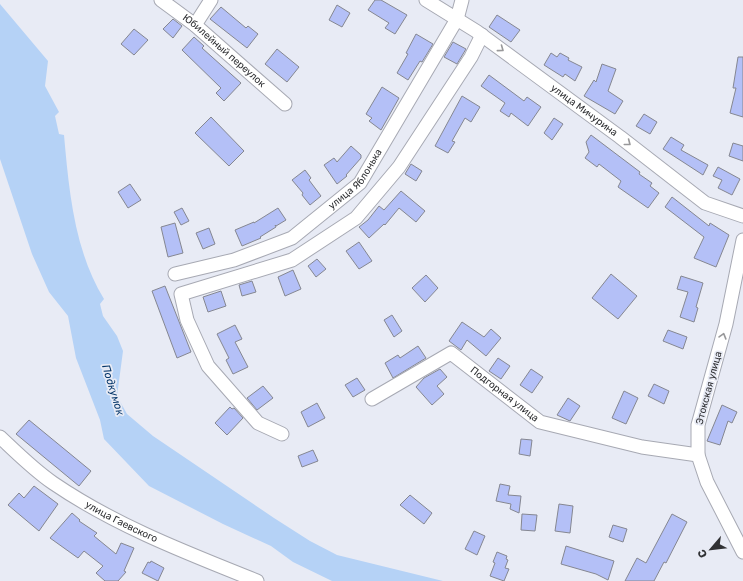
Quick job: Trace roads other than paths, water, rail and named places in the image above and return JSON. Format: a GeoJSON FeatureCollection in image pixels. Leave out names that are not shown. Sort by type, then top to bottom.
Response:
{"type":"FeatureCollection","features":[{"type":"Feature","properties":{"kind":"street","name":"Юбилейный переулок"},"geometry":{"type":"LineString","coordinates":[[161,0],[195,25],[285,104]]}},
{"type":"Feature","properties":{"kind":"street"},"geometry":{"type":"LineString","coordinates":[[195,25],[211,0]]}},
{"type":"Feature","properties":{"kind":"street","name":"улица Мичурина"},"geometry":{"type":"LineString","coordinates":[[426,0],[482,35],[620,137],[705,203],[743,216]]}},
{"type":"Feature","properties":{"kind":"street","name":"улица Яблонька"},"geometry":{"type":"LineString","coordinates":[[175,274],[234,260],[292,238],[360,183],[457,18],[462,0]]}},
{"type":"Feature","properties":{"kind":"street"},"geometry":{"type":"LineString","coordinates":[[282,434],[258,423],[208,366],[187,320],[181,294],[292,260],[356,218],[399,167],[471,57],[482,35]]}},
{"type":"Feature","properties":{"kind":"street","name":"Этокская улица"},"geometry":{"type":"LineString","coordinates":[[743,240],[726,324],[698,425],[698,455],[708,482],[743,552]]}},
{"type":"Feature","properties":{"kind":"street","name":"Подгорная улица"},"geometry":{"type":"LineString","coordinates":[[372,398],[451,353],[540,422],[642,447],[698,455]]}},
{"type":"Feature","properties":{"kind":"street","name":"улица Гаевского"},"geometry":{"type":"LineString","coordinates":[[0,437],[52,483],[102,513],[156,540],[257,581]]}},
{"type":"Feature","properties":{"kind":"water","name":"Подкумок"},"geometry":{"type":"Polygon","coordinates":[[[0,4],[48,61],[45,86],[59,112],[55,116],[59,134],[64,135],[71,198],[79,240],[94,280],[104,299],[100,304],[103,316],[117,336],[123,351],[117,396],[127,414],[153,436],[310,541],[337,555],[443,581],[332,581],[293,562],[271,546],[223,524],[149,486],[104,439],[100,420],[76,358],[68,316],[49,292],[32,254],[0,159],[0,4]]]}}]}
